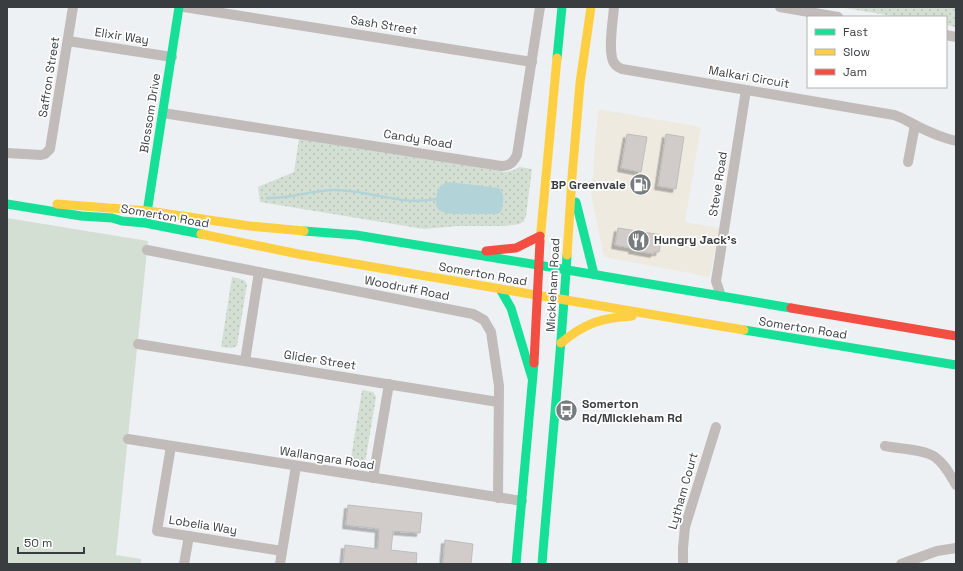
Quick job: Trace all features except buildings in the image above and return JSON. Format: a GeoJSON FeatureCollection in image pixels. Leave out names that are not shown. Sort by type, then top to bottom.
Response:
{"type":"FeatureCollection","features":[{"type":"Feature","properties":{"kind":"main road","name":"Blossom Drive"},"geometry":{"type":"LineString","coordinates":[[145,223],[179,7]]}},
{"type":"Feature","properties":{"kind":"main road","name":"Mickleham Road"},"geometry":{"type":"LineString","coordinates":[[516,564],[533,382],[540,236],[562,7]]}},
{"type":"Feature","properties":{"kind":"main road","name":"Mickleham Road"},"geometry":{"type":"LineString","coordinates":[[542,564],[562,343],[572,176],[580,83],[591,7]]}},
{"type":"Feature","properties":{"kind":"main road"},"geometry":{"type":"LineString","coordinates":[[572,176],[576,206],[594,274]]}},
{"type":"Feature","properties":{"kind":"main road","name":"Somerton Road"},"geometry":{"type":"LineString","coordinates":[[7,203],[62,204],[148,211],[250,226],[356,235],[956,336]]}},
{"type":"Feature","properties":{"kind":"main road","name":"Somerton Road"},"geometry":{"type":"LineString","coordinates":[[7,203],[81,216],[112,218],[122,221],[145,223],[298,254],[956,365]]}},
{"type":"Feature","properties":{"kind":"main road"},"geometry":{"type":"LineString","coordinates":[[462,253],[516,248],[540,236]]}},
{"type":"Feature","properties":{"kind":"main road"},"geometry":{"type":"LineString","coordinates":[[500,289],[511,308],[533,382]]}},
{"type":"Feature","properties":{"kind":"main road"},"geometry":{"type":"LineString","coordinates":[[562,343],[580,328],[593,323],[616,317],[655,315]]}},
{"type":"Feature","properties":{"kind":"street","name":"Saffron Street"},"geometry":{"type":"LineString","coordinates":[[7,153],[41,155],[48,151],[52,142],[73,7]]}},
{"type":"Feature","properties":{"kind":"street","name":"Sash Street"},"geometry":{"type":"LineString","coordinates":[[184,7],[532,62]]}},
{"type":"Feature","properties":{"kind":"street","name":"Candy Road"},"geometry":{"type":"LineString","coordinates":[[162,113],[505,166],[511,164],[517,155],[540,7]]}},
{"type":"Feature","properties":{"kind":"street","name":"Malkari Circuit"},"geometry":{"type":"LineString","coordinates":[[614,7],[612,54],[613,61],[616,66],[622,69],[894,115],[904,118],[937,135],[956,141]]}},
{"type":"Feature","properties":{"kind":"street"},"geometry":{"type":"LineString","coordinates":[[780,7],[832,16]]}},
{"type":"Feature","properties":{"kind":"street","name":"Elixir Way"},"geometry":{"type":"LineString","coordinates":[[68,40],[172,57]]}},
{"type":"Feature","properties":{"kind":"street","name":"Steve Road"},"geometry":{"type":"LineString","coordinates":[[716,281],[746,90]]}},
{"type":"Feature","properties":{"kind":"street"},"geometry":{"type":"LineString","coordinates":[[908,162],[915,125]]}},
{"type":"Feature","properties":{"kind":"street"},"geometry":{"type":"LineString","coordinates":[[7,210],[71,219],[81,216]]}},
{"type":"Feature","properties":{"kind":"street","name":"Woodruff Road"},"geometry":{"type":"LineString","coordinates":[[147,250],[473,314],[484,320],[491,332],[498,386],[498,498]]}},
{"type":"Feature","properties":{"kind":"street"},"geometry":{"type":"LineString","coordinates":[[245,361],[260,272]]}},
{"type":"Feature","properties":{"kind":"street"},"geometry":{"type":"LineString","coordinates":[[703,293],[716,281]]}},
{"type":"Feature","properties":{"kind":"street"},"geometry":{"type":"LineString","coordinates":[[716,281],[721,296]]}},
{"type":"Feature","properties":{"kind":"street","name":"Glider Street"},"geometry":{"type":"LineString","coordinates":[[138,344],[498,402]]}},
{"type":"Feature","properties":{"kind":"street"},"geometry":{"type":"LineString","coordinates":[[373,478],[388,384]]}},
{"type":"Feature","properties":{"kind":"street","name":"Lytham Court"},"geometry":{"type":"LineString","coordinates":[[683,564],[685,528],[716,427]]}},
{"type":"Feature","properties":{"kind":"street","name":"Wallangara Road"},"geometry":{"type":"LineString","coordinates":[[128,439],[522,501]]}},
{"type":"Feature","properties":{"kind":"street","name":"Lobelia Way"},"geometry":{"type":"LineString","coordinates":[[171,446],[157,530],[282,552]]}},
{"type":"Feature","properties":{"kind":"street"},"geometry":{"type":"LineString","coordinates":[[885,446],[932,455],[948,470],[956,485]]}},
{"type":"Feature","properties":{"kind":"street"},"geometry":{"type":"LineString","coordinates":[[280,564],[296,466]]}},
{"type":"Feature","properties":{"kind":"street"},"geometry":{"type":"LineString","coordinates":[[184,564],[189,536]]}},
{"type":"Feature","properties":{"kind":"street"},"geometry":{"type":"LineString","coordinates":[[901,564],[938,551],[956,548]]}},
{"type":"Feature","properties":{"kind":"shaded area"},"geometry":{"type":"Polygon","coordinates":[[[839,7],[956,7],[956,27],[947,25],[947,16],[892,16],[839,7]]]}},
{"type":"Feature","properties":{"kind":"shaded area","name":"BP Greenvale"},"geometry":{"type":"Polygon","coordinates":[[[598,109],[701,127],[685,222],[719,228],[710,277],[604,257],[591,195],[598,109]]]}},
{"type":"Feature","properties":{"kind":"shaded area"},"geometry":{"type":"Polygon","coordinates":[[[299,139],[506,172],[519,167],[532,169],[526,216],[524,221],[520,224],[503,226],[458,226],[424,229],[260,202],[258,187],[294,172],[299,139]]]}},
{"type":"Feature","properties":{"kind":"shaded area"},"geometry":{"type":"Polygon","coordinates":[[[7,218],[148,241],[116,555],[141,559],[141,564],[7,564],[7,218]]]}},
{"type":"Feature","properties":{"kind":"shaded area"},"geometry":{"type":"Polygon","coordinates":[[[232,277],[244,280],[247,284],[237,346],[232,348],[221,347],[232,277]]]}},
{"type":"Feature","properties":{"kind":"shaded area"},"geometry":{"type":"Polygon","coordinates":[[[362,390],[373,392],[376,397],[365,463],[361,466],[350,464],[362,390]]]}},
{"type":"Feature","properties":{"kind":"water"},"geometry":{"type":"Polygon","coordinates":[[[449,182],[499,188],[503,194],[501,212],[497,214],[452,214],[440,211],[436,205],[437,193],[442,185],[449,182]]]}},
{"type":"Feature","properties":{"kind":"waterway"},"geometry":{"type":"LineString","coordinates":[[267,198],[334,190],[360,192],[410,201],[436,199]]}},
{"type":"Feature","properties":{"kind":"traffic: fast"},"geometry":{"type":"LineString","coordinates":[[146,219],[179,7]]}},
{"type":"Feature","properties":{"kind":"traffic: fast"},"geometry":{"type":"LineString","coordinates":[[557,58],[562,7]]}},
{"type":"Feature","properties":{"kind":"traffic: fast"},"geometry":{"type":"LineString","coordinates":[[576,202],[594,274]]}},
{"type":"Feature","properties":{"kind":"traffic: fast"},"geometry":{"type":"LineString","coordinates":[[7,204],[81,216],[112,218],[122,221],[145,223],[201,234]]}},
{"type":"Feature","properties":{"kind":"traffic: fast"},"geometry":{"type":"LineString","coordinates":[[304,231],[356,235],[538,265]]}},
{"type":"Feature","properties":{"kind":"traffic: fast"},"geometry":{"type":"LineString","coordinates":[[542,564],[559,371],[567,255]]}},
{"type":"Feature","properties":{"kind":"traffic: fast"},"geometry":{"type":"LineString","coordinates":[[538,265],[791,308]]}},
{"type":"Feature","properties":{"kind":"traffic: fast"},"geometry":{"type":"LineString","coordinates":[[500,289],[511,308],[532,378]]}},
{"type":"Feature","properties":{"kind":"traffic: fast"},"geometry":{"type":"LineString","coordinates":[[744,330],[956,365]]}},
{"type":"Feature","properties":{"kind":"traffic: fast"},"geometry":{"type":"LineString","coordinates":[[516,564],[534,363]]}},
{"type":"Feature","properties":{"kind":"traffic: slow"},"geometry":{"type":"LineString","coordinates":[[567,255],[580,83],[591,7]]}},
{"type":"Feature","properties":{"kind":"traffic: slow"},"geometry":{"type":"LineString","coordinates":[[540,241],[557,58]]}},
{"type":"Feature","properties":{"kind":"traffic: slow"},"geometry":{"type":"LineString","coordinates":[[57,204],[148,211],[250,226],[304,231]]}},
{"type":"Feature","properties":{"kind":"traffic: slow"},"geometry":{"type":"LineString","coordinates":[[201,234],[298,254],[536,295]]}},
{"type":"Feature","properties":{"kind":"traffic: slow"},"geometry":{"type":"LineString","coordinates":[[536,295],[744,330]]}},
{"type":"Feature","properties":{"kind":"traffic: slow"},"geometry":{"type":"LineString","coordinates":[[561,343],[586,326],[611,318],[632,316]]}},
{"type":"Feature","properties":{"kind":"traffic: jam"},"geometry":{"type":"LineString","coordinates":[[486,251],[516,248],[540,236]]}},
{"type":"Feature","properties":{"kind":"traffic: jam"},"geometry":{"type":"LineString","coordinates":[[534,363],[540,241]]}},
{"type":"Feature","properties":{"kind":"traffic: jam"},"geometry":{"type":"LineString","coordinates":[[791,308],[956,336]]}},
{"type":"Feature","properties":{"kind":"place","name":"BP Greenvale"},"geometry":{"type":"Point","coordinates":[641,185]}},
{"type":"Feature","properties":{"kind":"place","name":"Hungry Jack's"},"geometry":{"type":"Point","coordinates":[639,240]}},
{"type":"Feature","properties":{"kind":"place","name":"Somerton Rd/Mickleham Rd"},"geometry":{"type":"Point","coordinates":[566,411]}}]}
